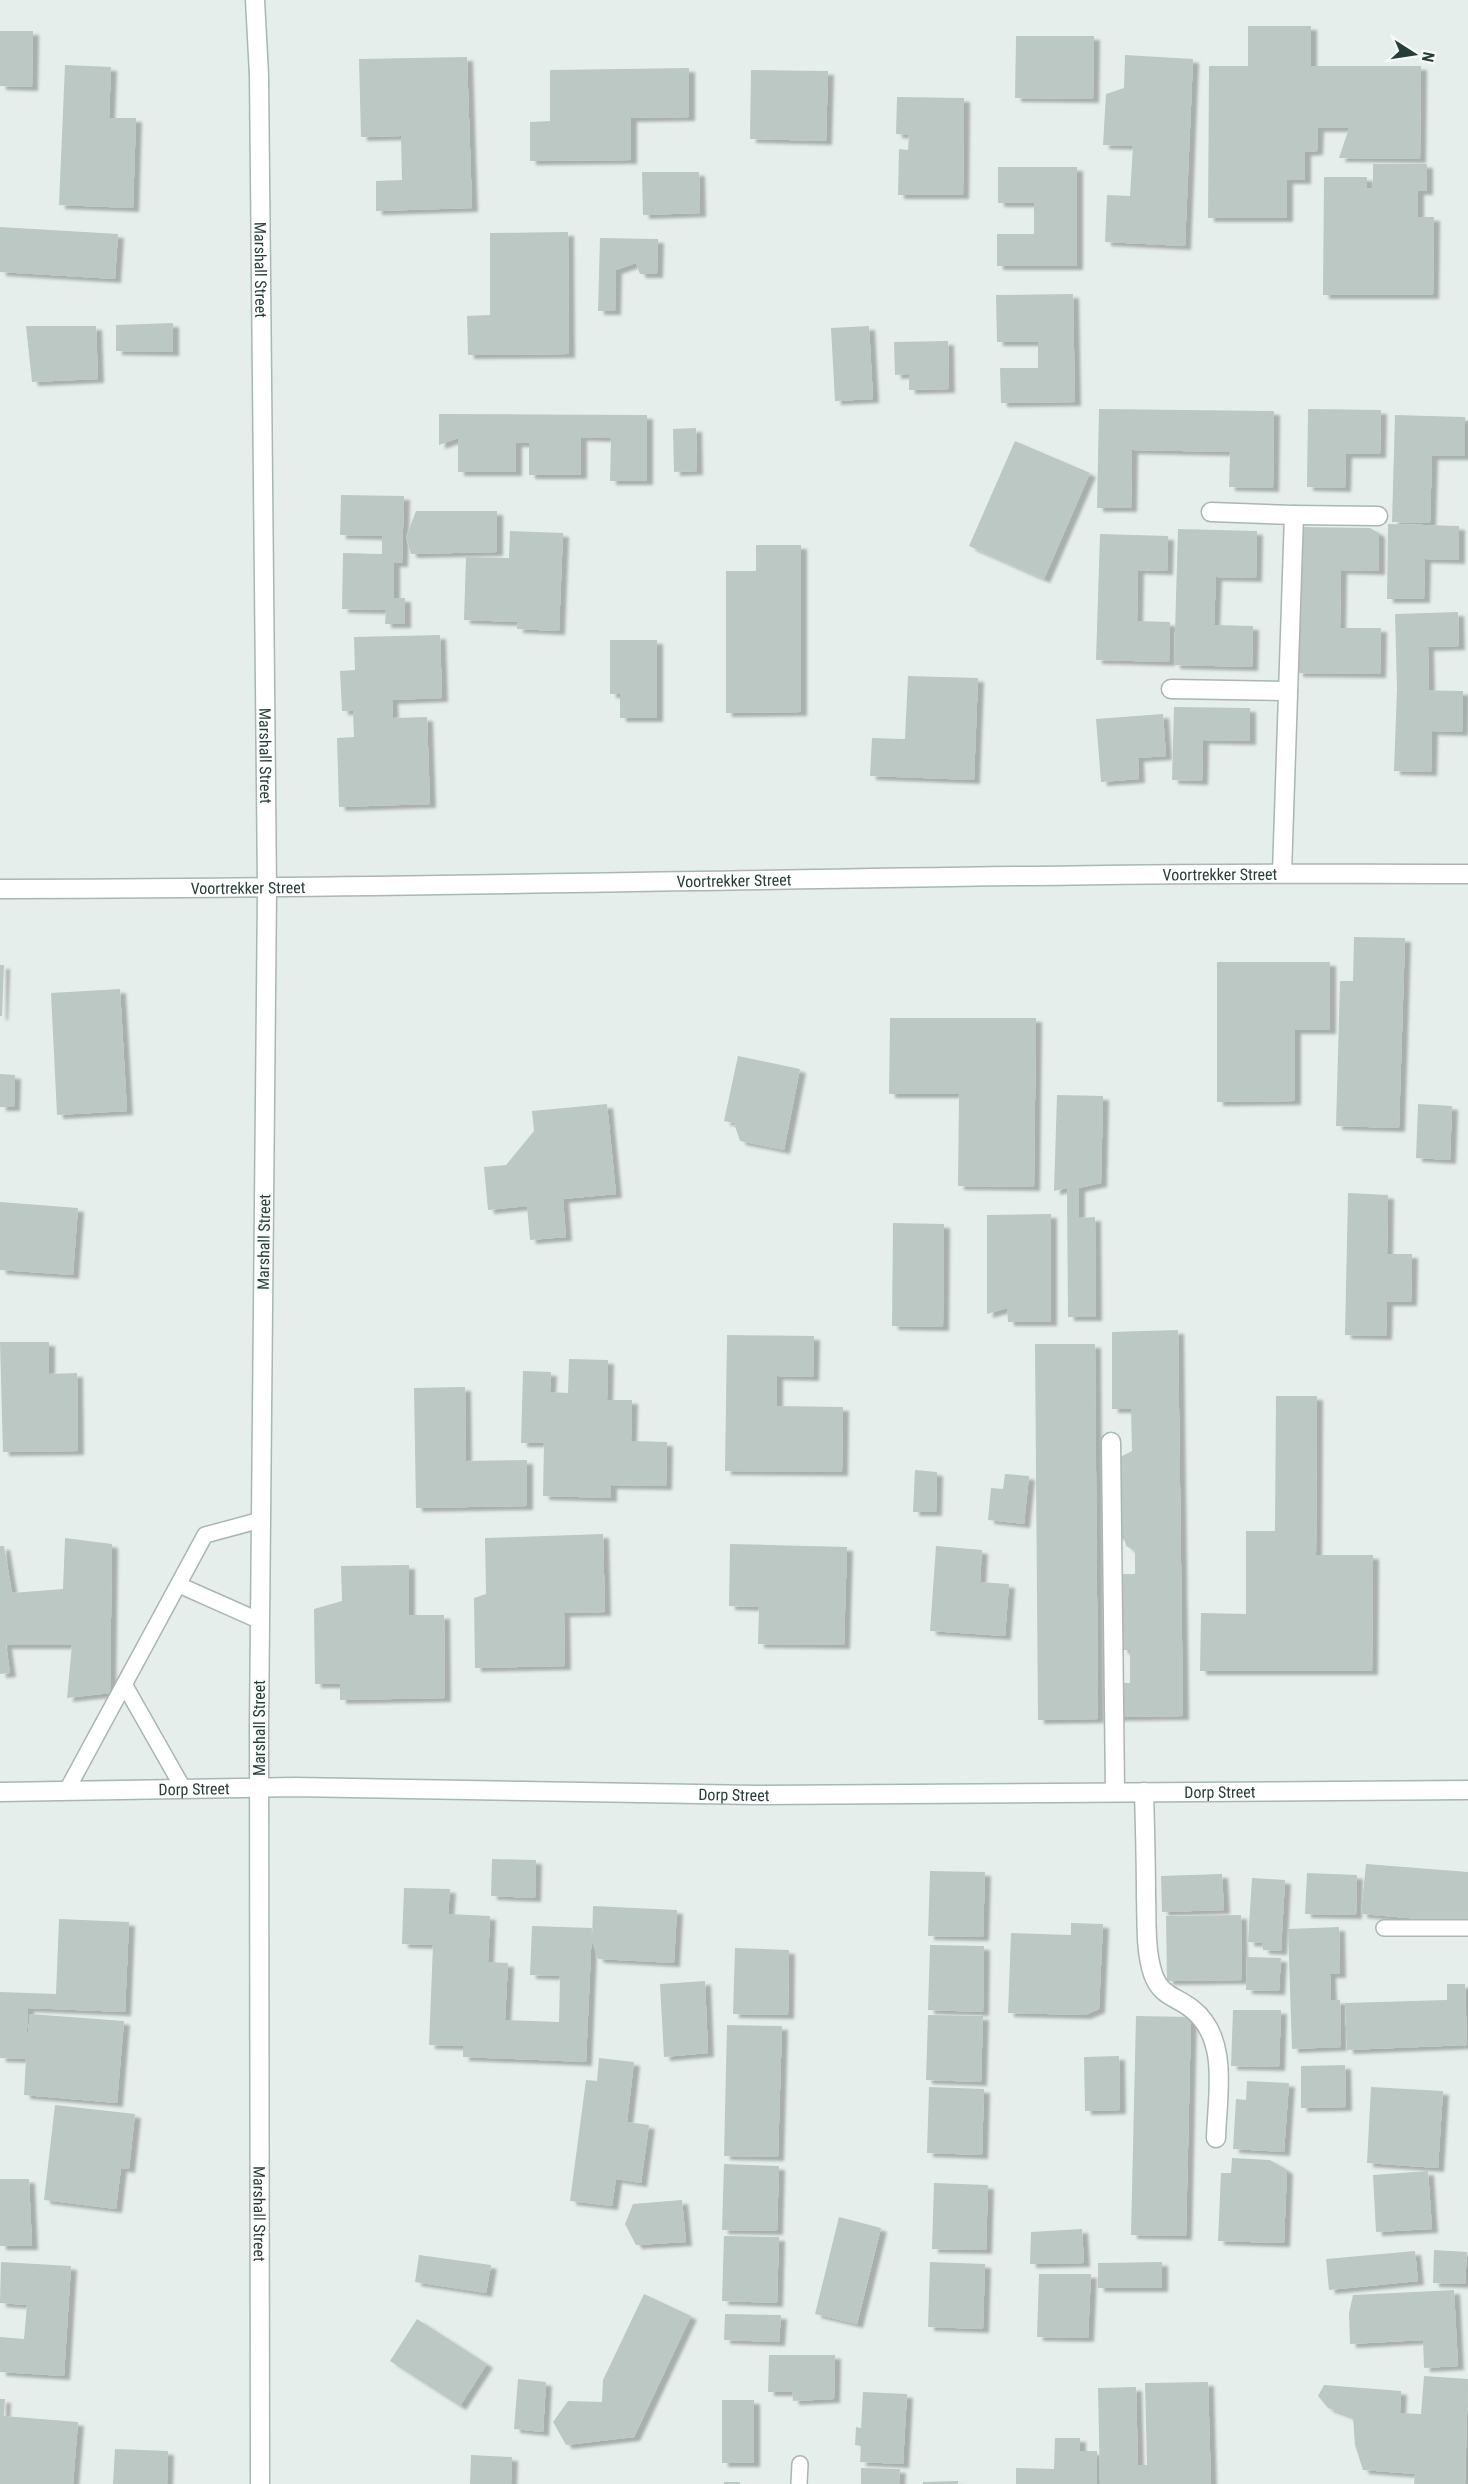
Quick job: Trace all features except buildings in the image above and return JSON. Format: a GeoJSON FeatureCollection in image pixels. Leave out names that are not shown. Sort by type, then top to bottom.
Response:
{"type":"FeatureCollection","features":[{"type":"Feature","properties":{"kind":"street","name":"Marshall Street"},"geometry":{"type":"LineString","coordinates":[[255,0],[260,75],[267,889],[259,1787],[260,2484]]}},
{"type":"Feature","properties":{"kind":"street"},"geometry":{"type":"LineString","coordinates":[[1211,512],[1378,516]]}},
{"type":"Feature","properties":{"kind":"street"},"geometry":{"type":"LineString","coordinates":[[1282,873],[1294,515]]}},
{"type":"Feature","properties":{"kind":"street"},"geometry":{"type":"LineString","coordinates":[[1171,689],[1288,691]]}},
{"type":"Feature","properties":{"kind":"street","name":"Voortrekker Street"},"geometry":{"type":"LineString","coordinates":[[0,888],[267,889],[1282,873],[1468,874]]}},
{"type":"Feature","properties":{"kind":"street"},"geometry":{"type":"LineString","coordinates":[[1111,1442],[1115,1792]]}},
{"type":"Feature","properties":{"kind":"street","name":"Dorp Street"},"geometry":{"type":"LineString","coordinates":[[0,1792],[259,1787],[757,1795],[1468,1790]]}},
{"type":"Feature","properties":{"kind":"street"},"geometry":{"type":"LineString","coordinates":[[1144,1792],[1147,1945],[1153,1974],[1161,1990],[1193,2010],[1208,2026],[1214,2039],[1218,2064],[1216,2138]]}},
{"type":"Feature","properties":{"kind":"lane"},"geometry":{"type":"LineString","coordinates":[[67,1790],[204,1535],[261,1520]]}},
{"type":"Feature","properties":{"kind":"lane"},"geometry":{"type":"LineString","coordinates":[[179,1585],[260,1621]]}},
{"type":"Feature","properties":{"kind":"lane"},"geometry":{"type":"LineString","coordinates":[[124,1684],[183,1788]]}},
{"type":"Feature","properties":{"kind":"lane"},"geometry":{"type":"LineString","coordinates":[[1384,1928],[1468,1928]]}},
{"type":"Feature","properties":{"kind":"lane"},"geometry":{"type":"LineString","coordinates":[[799,2484],[800,2464]]}}]}
